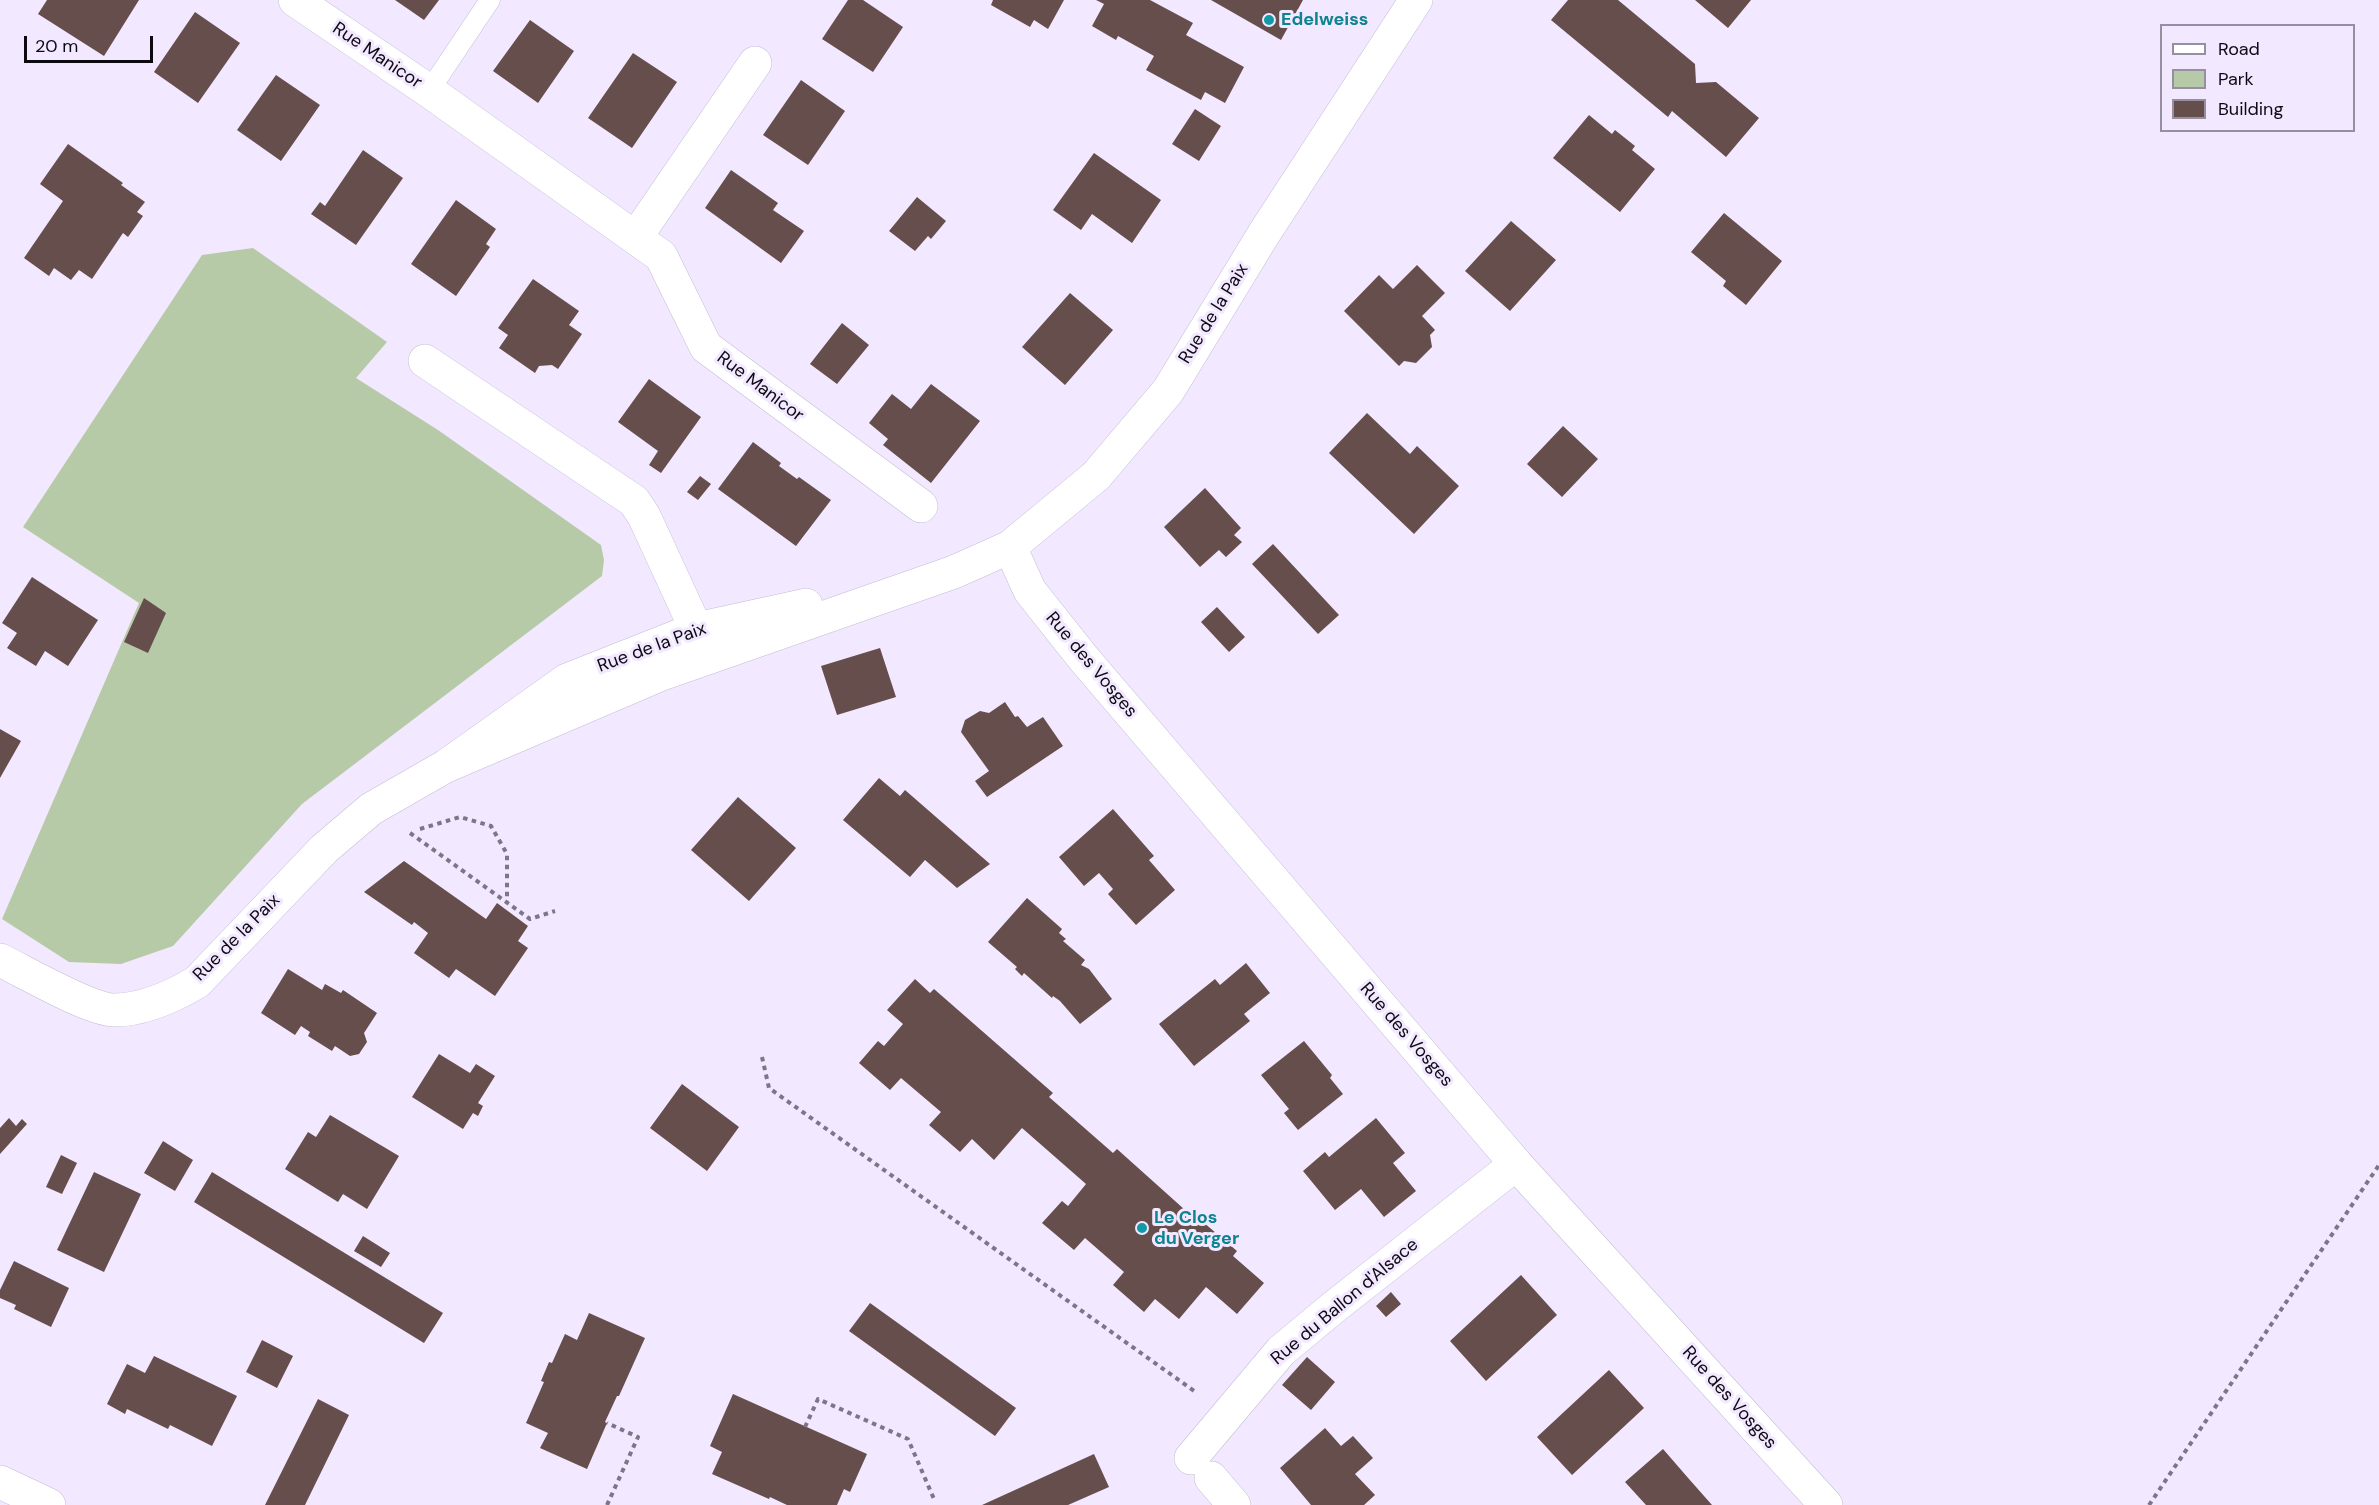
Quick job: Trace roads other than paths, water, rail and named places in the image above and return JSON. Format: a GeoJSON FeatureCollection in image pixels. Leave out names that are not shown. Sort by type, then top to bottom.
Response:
{"type":"FeatureCollection","features":[{"type":"Feature","properties":{"kind":"street","name":"Rue Manicor"},"geometry":{"type":"LineString","coordinates":[[295,0],[661,256],[706,347],[921,506]]}},
{"type":"Feature","properties":{"kind":"street","name":"Rue de la Paix"},"geometry":{"type":"LineString","coordinates":[[446,766],[658,675],[954,572],[1010,548],[1096,476],[1168,391],[1265,232],[1416,0]]}},
{"type":"Feature","properties":{"kind":"street"},"geometry":{"type":"LineString","coordinates":[[636,237],[755,63]]}},
{"type":"Feature","properties":{"kind":"street"},"geometry":{"type":"LineString","coordinates":[[425,361],[634,501],[644,516],[696,629]]}},
{"type":"Feature","properties":{"kind":"street","name":"Rue des Vosges"},"geometry":{"type":"LineString","coordinates":[[1010,548],[1030,591],[1084,659],[1516,1164],[1826,1505]]}},
{"type":"Feature","properties":{"kind":"street","name":"Rue de la Paix"},"geometry":{"type":"LineString","coordinates":[[0,960],[84,1002],[113,1010],[153,1004],[197,982],[324,849],[371,809],[446,766],[567,680],[696,629],[954,572]]}},
{"type":"Feature","properties":{"kind":"street","name":"Rue du Ballon d'Alsace"},"geometry":{"type":"LineString","coordinates":[[1234,1505],[1201,1468],[1227,1415],[1281,1352],[1334,1307],[1516,1164]]}},
{"type":"Feature","properties":{"kind":"street"},"geometry":{"type":"LineString","coordinates":[[0,1482],[49,1505]]}},
{"type":"Feature","properties":{"kind":"lane","name":"Rue Manicor"},"geometry":{"type":"LineString","coordinates":[[429,92],[490,0]]}},
{"type":"Feature","properties":{"kind":"place","name":"Edelweiss"},"geometry":{"type":"Point","coordinates":[1269,20]}},
{"type":"Feature","properties":{"kind":"place","name":"Le Clos du Verger"},"geometry":{"type":"Point","coordinates":[1142,1228]}}]}
